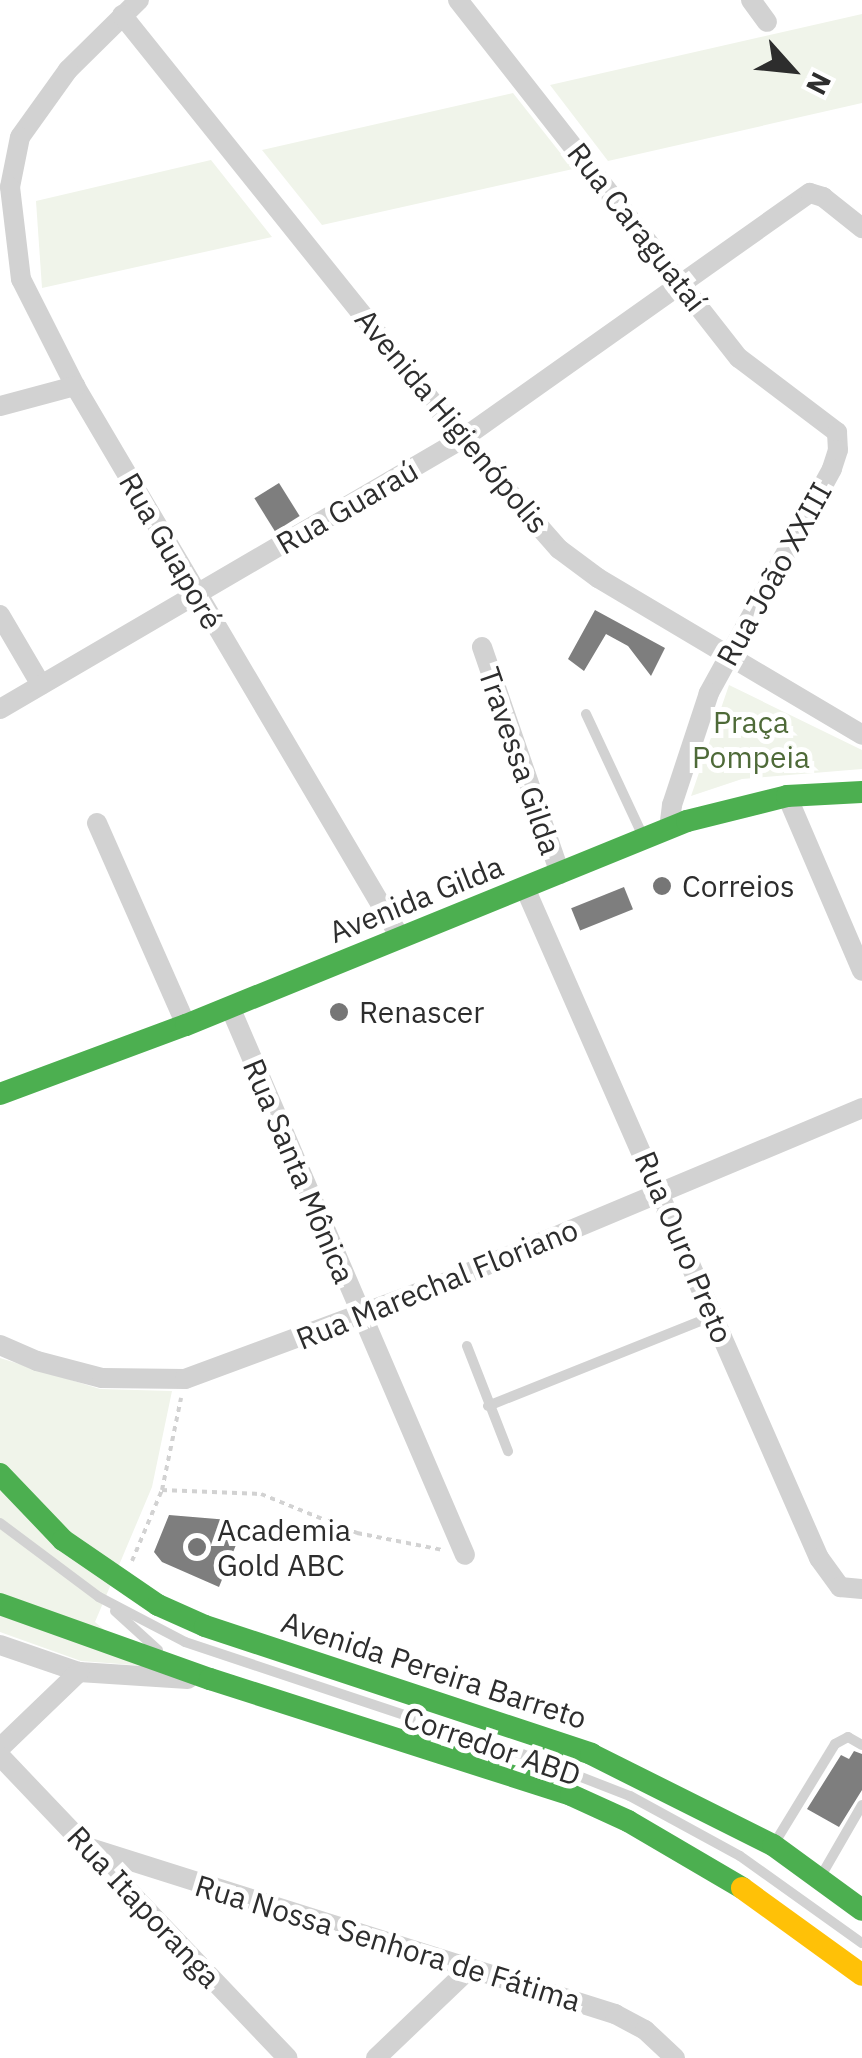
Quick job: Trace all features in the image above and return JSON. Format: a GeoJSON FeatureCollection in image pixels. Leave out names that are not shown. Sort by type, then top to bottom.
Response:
{"type":"FeatureCollection","features":[{"type":"Feature","properties":{"kind":"main road","name":"Avenida Gilda"},"geometry":{"type":"LineString","coordinates":[[0,1094],[186,1025],[669,829],[787,796],[862,792]]}},
{"type":"Feature","properties":{"kind":"main road","name":"Avenida Pereira Barreto"},"geometry":{"type":"LineString","coordinates":[[0,1474],[63,1540],[158,1606],[205,1626],[591,1754],[773,1845],[862,1910]]}},
{"type":"Feature","properties":{"kind":"main road"},"geometry":{"type":"LineString","coordinates":[[0,1604],[179,1669],[528,1778],[628,1821],[770,1904],[862,1976]]}},
{"type":"Feature","properties":{"kind":"street"},"geometry":{"type":"LineString","coordinates":[[7,154],[68,70],[139,0]]}},
{"type":"Feature","properties":{"kind":"street"},"geometry":{"type":"LineString","coordinates":[[751,0],[767,22]]}},
{"type":"Feature","properties":{"kind":"street","name":"Rua Caraguataí"},"geometry":{"type":"LineString","coordinates":[[466,2],[749,368],[837,432]]}},
{"type":"Feature","properties":{"kind":"street","name":"Avenida Higienópolis"},"geometry":{"type":"LineString","coordinates":[[122,15],[462,439],[559,549],[598,578],[862,735]]}},
{"type":"Feature","properties":{"kind":"street","name":"Rua Guaporé"},"geometry":{"type":"LineString","coordinates":[[7,154],[21,279],[75,386],[400,938]]}},
{"type":"Feature","properties":{"kind":"street","name":"Rua Guaraú"},"geometry":{"type":"LineString","coordinates":[[0,709],[462,439],[683,287],[810,193],[824,196],[862,228]]}},
{"type":"Feature","properties":{"kind":"street"},"geometry":{"type":"LineString","coordinates":[[0,406],[75,386]]}},
{"type":"Feature","properties":{"kind":"street","name":"Rua João XXIII"},"geometry":{"type":"LineString","coordinates":[[669,829],[672,805],[710,693],[832,469],[838,450],[837,432]]}},
{"type":"Feature","properties":{"kind":"street"},"geometry":{"type":"LineString","coordinates":[[0,614],[41,685]]}},
{"type":"Feature","properties":{"kind":"street","name":"Travessa Gilda"},"geometry":{"type":"LineString","coordinates":[[482,647],[560,874]]}},
{"type":"Feature","properties":{"kind":"street"},"geometry":{"type":"LineString","coordinates":[[787,796],[862,971]]}},
{"type":"Feature","properties":{"kind":"street"},"geometry":{"type":"LineString","coordinates":[[97,823],[186,1025]]}},
{"type":"Feature","properties":{"kind":"street","name":"Rua Ouro Preto"},"geometry":{"type":"LineString","coordinates":[[525,888],[827,1574],[840,1587],[860,1590]]}},
{"type":"Feature","properties":{"kind":"street","name":"Rua Santa Mônica"},"geometry":{"type":"LineString","coordinates":[[230,1007],[465,1554]]}},
{"type":"Feature","properties":{"kind":"street","name":"Rua Marechal Floriano"},"geometry":{"type":"LineString","coordinates":[[0,1345],[36,1360],[102,1378],[185,1379],[360,1315],[662,1194],[862,1108]]}},
{"type":"Feature","properties":{"kind":"street"},"geometry":{"type":"LineString","coordinates":[[0,1645],[79,1672],[108,1677],[210,1679]]}},
{"type":"Feature","properties":{"kind":"street"},"geometry":{"type":"LineString","coordinates":[[0,1748],[79,1672]]}},
{"type":"Feature","properties":{"kind":"street","name":"Rua Itaporanga"},"geometry":{"type":"LineString","coordinates":[[0,1756],[288,2058]]}},
{"type":"Feature","properties":{"kind":"street","name":"Rua Nossa Senhora de Fátima"},"geometry":{"type":"LineString","coordinates":[[90,1848],[468,1971],[615,2014],[645,2030],[675,2058]]}},
{"type":"Feature","properties":{"kind":"street"},"geometry":{"type":"LineString","coordinates":[[376,2058],[468,1971]]}},
{"type":"Feature","properties":{"kind":"lane"},"geometry":{"type":"LineString","coordinates":[[586,714],[644,839]]}},
{"type":"Feature","properties":{"kind":"lane"},"geometry":{"type":"LineString","coordinates":[[488,1406],[714,1316]]}},
{"type":"Feature","properties":{"kind":"lane"},"geometry":{"type":"LineString","coordinates":[[467,1346],[508,1450]]}},
{"type":"Feature","properties":{"kind":"lane","name":"Corredor ABD"},"geometry":{"type":"LineString","coordinates":[[0,1523],[99,1598],[179,1669]]}},
{"type":"Feature","properties":{"kind":"lane","name":"Corredor ABD"},"geometry":{"type":"LineString","coordinates":[[99,1598],[146,1624],[227,1657],[522,1754],[630,1796],[740,1856],[862,1943]]}},
{"type":"Feature","properties":{"kind":"lane"},"geometry":{"type":"LineString","coordinates":[[773,1845],[835,1744],[848,1737],[862,1745]]}},
{"type":"Feature","properties":{"kind":"lane"},"geometry":{"type":"LineString","coordinates":[[820,1877],[862,1805]]}},
{"type":"Feature","properties":{"kind":"path"},"geometry":{"type":"LineString","coordinates":[[122,1583],[162,1490],[185,1379]]}},
{"type":"Feature","properties":{"kind":"path"},"geometry":{"type":"LineString","coordinates":[[162,1490],[262,1494],[357,1534],[465,1554]]}},
{"type":"Feature","properties":{"kind":"green space"},"geometry":{"type":"Polygon","coordinates":[[[862,14],[862,103],[608,161],[550,85],[862,14]]]}},
{"type":"Feature","properties":{"kind":"green space"},"geometry":{"type":"Polygon","coordinates":[[[513,93],[573,169],[322,225],[262,150],[513,93]]]}},
{"type":"Feature","properties":{"kind":"green space"},"geometry":{"type":"Polygon","coordinates":[[[211,160],[272,237],[42,288],[36,201],[211,160]]]}},
{"type":"Feature","properties":{"kind":"green space","name":"Praça Pompeia"},"geometry":{"type":"Polygon","coordinates":[[[729,685],[862,750],[862,769],[742,779],[691,796],[729,685]]]}},
{"type":"Feature","properties":{"kind":"green space"},"geometry":{"type":"Polygon","coordinates":[[[0,1358],[100,1389],[172,1391],[152,1487],[95,1622],[147,1666],[81,1661],[0,1632],[0,1358]]]}},
{"type":"Feature","properties":{"kind":"building"},"geometry":{"type":"Polygon","coordinates":[[[279,483],[300,516],[275,531],[254,498],[279,483]]]}},
{"type":"Feature","properties":{"kind":"building"},"geometry":{"type":"Polygon","coordinates":[[[595,610],[665,648],[651,676],[628,646],[606,634],[584,671],[568,659],[595,610]]]}},
{"type":"Feature","properties":{"kind":"building"},"geometry":{"type":"Polygon","coordinates":[[[624,887],[633,909],[580,931],[571,908],[624,887]]]}},
{"type":"Feature","properties":{"kind":"building","name":"Academia Gold ABC"},"geometry":{"type":"Polygon","coordinates":[[[169,1515],[229,1520],[226,1530],[240,1535],[219,1587],[162,1562],[154,1552],[169,1515]]]}},
{"type":"Feature","properties":{"kind":"building"},"geometry":{"type":"Polygon","coordinates":[[[854,1751],[862,1754],[862,1790],[839,1827],[807,1809],[841,1755],[849,1759],[854,1751]]]}},
{"type":"Feature","properties":{"kind":"traffic: fast"},"geometry":{"type":"LineString","coordinates":[[0,1094],[186,1025],[687,821],[787,796],[862,792]]}},
{"type":"Feature","properties":{"kind":"traffic: fast"},"geometry":{"type":"LineString","coordinates":[[0,1474],[63,1540],[158,1605],[205,1626],[591,1754],[773,1845],[862,1910]]}},
{"type":"Feature","properties":{"kind":"traffic: fast"},"geometry":{"type":"LineString","coordinates":[[0,1604],[210,1679],[571,1795],[628,1821],[742,1888]]}},
{"type":"Feature","properties":{"kind":"traffic: slow"},"geometry":{"type":"LineString","coordinates":[[742,1888],[862,1975]]}},
{"type":"Feature","properties":{"kind":"place","name":"Correios"},"geometry":{"type":"Point","coordinates":[662,886]}},
{"type":"Feature","properties":{"kind":"place","name":"Renascer"},"geometry":{"type":"Point","coordinates":[339,1012]}},
{"type":"Feature","properties":{"kind":"place","name":"Academia Gold ABC"},"geometry":{"type":"Point","coordinates":[197,1547]}}]}
